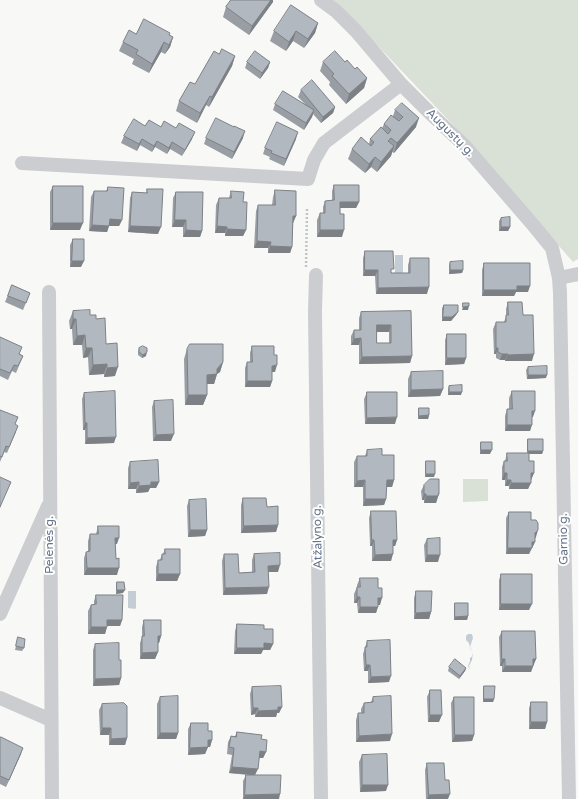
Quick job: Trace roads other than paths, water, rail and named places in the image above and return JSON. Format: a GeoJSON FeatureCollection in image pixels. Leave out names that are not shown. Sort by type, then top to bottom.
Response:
{"type":"FeatureCollection","features":[{"type":"Feature","properties":{"kind":"street","name":"Augustų g."},"geometry":{"type":"LineString","coordinates":[[321,0],[336,10],[402,84],[464,145],[534,226],[552,248],[560,278]]}},
{"type":"Feature","properties":{"kind":"street"},"geometry":{"type":"LineString","coordinates":[[22,163],[308,179],[314,160],[324,142],[402,84]]}},
{"type":"Feature","properties":{"kind":"street"},"geometry":{"type":"LineString","coordinates":[[560,278],[578,274]]}},
{"type":"Feature","properties":{"kind":"street","name":"Atžalyno g."},"geometry":{"type":"LineString","coordinates":[[316,276],[321,799]]}},
{"type":"Feature","properties":{"kind":"street","name":"Garnio g."},"geometry":{"type":"LineString","coordinates":[[560,278],[568,799]]}},
{"type":"Feature","properties":{"kind":"street","name":"Pelenės g."},"geometry":{"type":"LineString","coordinates":[[49,292],[52,799]]}},
{"type":"Feature","properties":{"kind":"street"},"geometry":{"type":"LineString","coordinates":[[0,614],[50,502]]}},
{"type":"Feature","properties":{"kind":"street"},"geometry":{"type":"LineString","coordinates":[[0,698],[51,720]]}}]}
